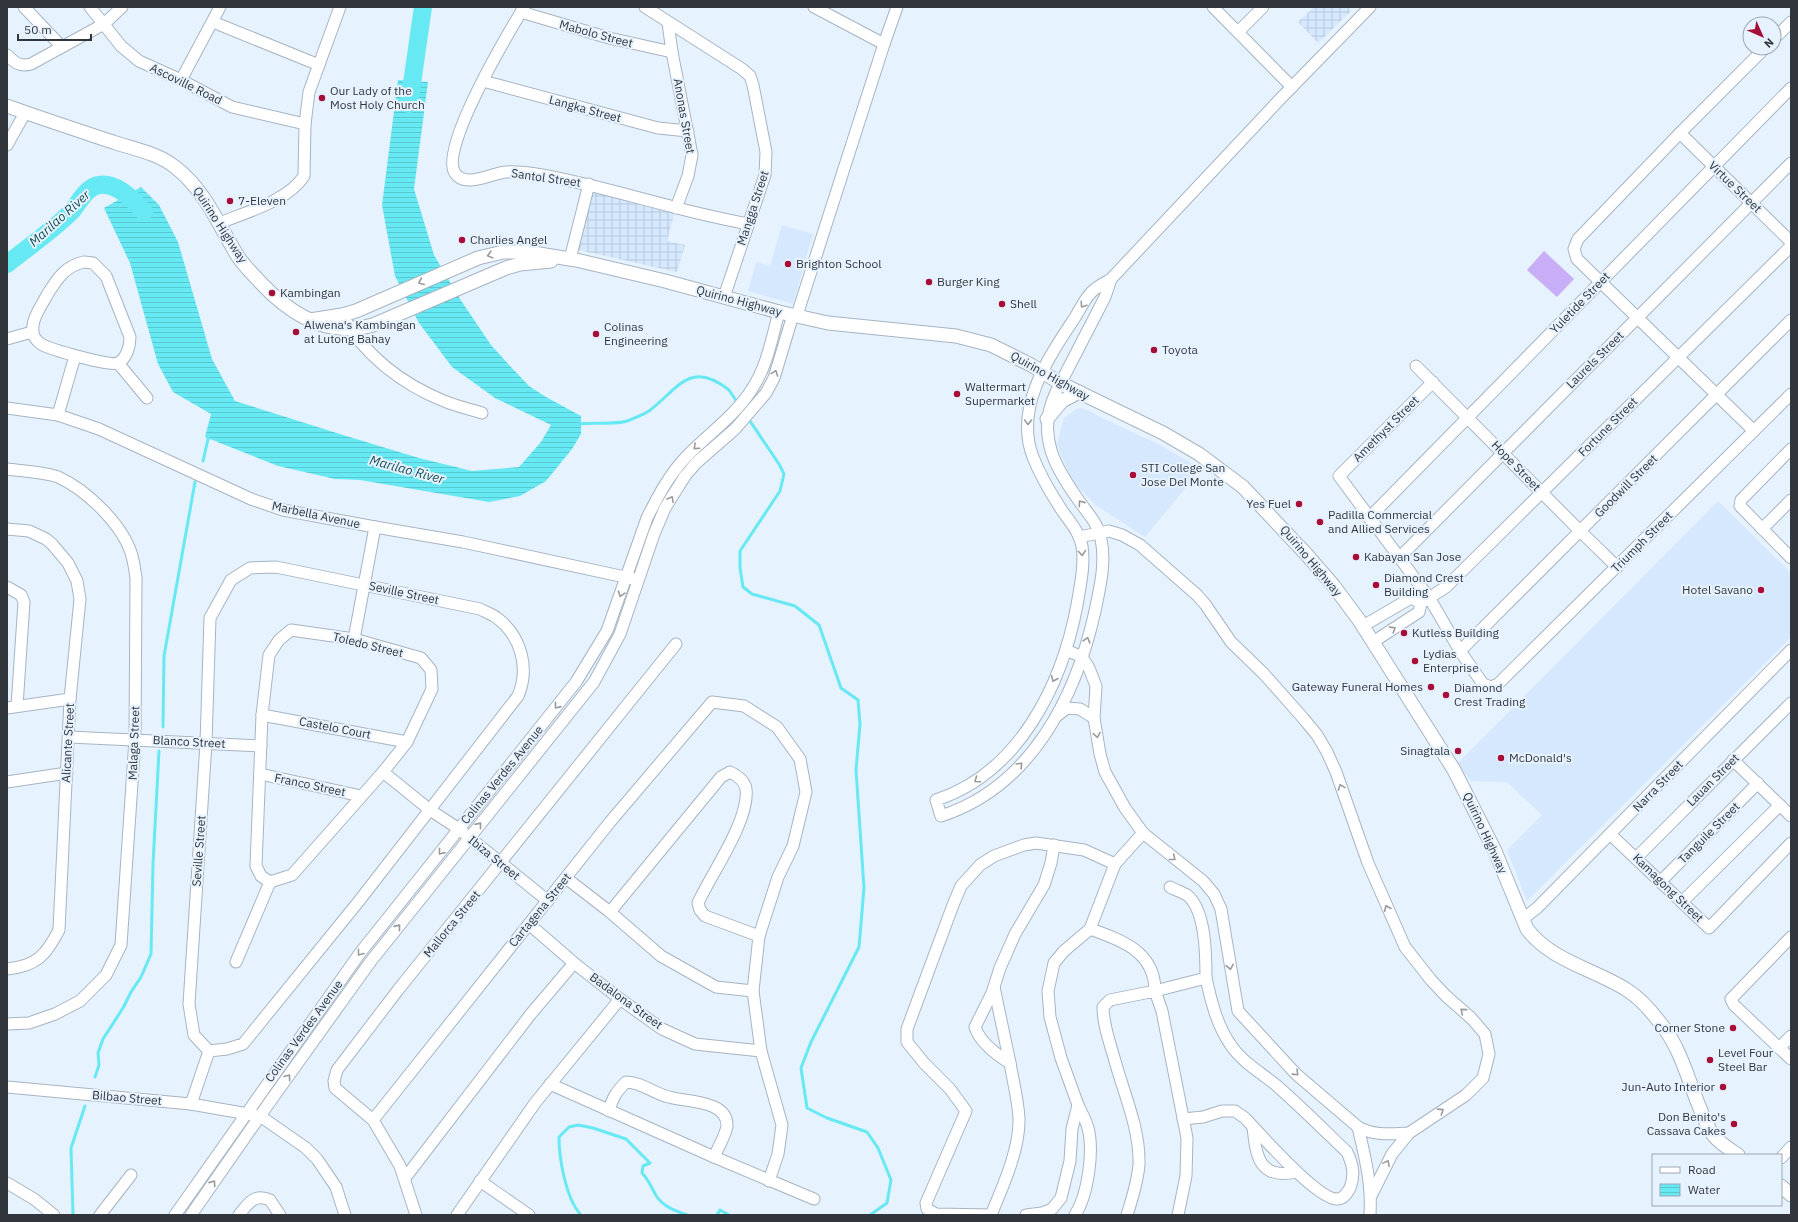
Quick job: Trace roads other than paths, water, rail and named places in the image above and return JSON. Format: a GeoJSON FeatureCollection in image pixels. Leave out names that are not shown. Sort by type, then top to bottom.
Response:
{"type":"FeatureCollection","features":[{"type":"Feature","properties":{"kind":"main road","name":"Quirino Highway"},"geometry":{"type":"LineString","coordinates":[[7,106],[132,148],[157,157],[174,166],[199,191],[220,223],[238,256],[254,275],[287,307],[300,316],[330,328],[350,330],[373,325],[496,272],[520,264],[570,259]]}},
{"type":"Feature","properties":{"kind":"main road","name":"Quirino Highway"},"geometry":{"type":"LineString","coordinates":[[310,320],[342,315],[478,258],[514,250],[570,259],[665,281],[779,312],[828,323],[956,336],[991,344],[1079,392],[1177,441],[1208,461],[1243,487],[1333,585],[1363,626],[1454,770],[1495,852],[1531,935],[1544,946],[1569,961],[1627,990],[1653,1015],[1662,1025],[1676,1048],[1706,1124],[1714,1136],[1724,1146],[1736,1154]]}},
{"type":"Feature","properties":{"kind":"main road"},"geometry":{"type":"LineString","coordinates":[[1047,419],[1062,401],[1079,392]]}},
{"type":"Feature","properties":{"kind":"main road"},"geometry":{"type":"LineString","coordinates":[[1782,1187],[1791,1195]]}},
{"type":"Feature","properties":{"kind":"street"},"geometry":{"type":"LineString","coordinates":[[24,7],[62,47]]}},
{"type":"Feature","properties":{"kind":"street","name":"Ascoville Road"},"geometry":{"type":"LineString","coordinates":[[90,7],[121,46],[140,61],[181,80],[232,107],[305,124]]}},
{"type":"Feature","properties":{"kind":"street"},"geometry":{"type":"LineString","coordinates":[[7,55],[13,61],[21,65],[31,64],[104,24],[122,7]]}},
{"type":"Feature","properties":{"kind":"street"},"geometry":{"type":"LineString","coordinates":[[181,80],[220,7]]}},
{"type":"Feature","properties":{"kind":"street"},"geometry":{"type":"LineString","coordinates":[[220,223],[288,193],[299,184],[304,176],[305,124],[310,92],[318,65],[340,7]]}},
{"type":"Feature","properties":{"kind":"street","name":"Mangga Street"},"geometry":{"type":"LineString","coordinates":[[645,7],[668,23],[742,68],[750,76],[753,85],[767,164],[765,175],[724,297]]}},
{"type":"Feature","properties":{"kind":"street"},"geometry":{"type":"LineString","coordinates":[[814,7],[884,44]]}},
{"type":"Feature","properties":{"kind":"street","name":"Colinas Verdes Avenue"},"geometry":{"type":"LineString","coordinates":[[191,1215],[371,961],[594,682],[620,634],[659,522],[671,498],[685,476],[696,463],[731,432],[757,403],[774,378],[897,7]]}},
{"type":"Feature","properties":{"kind":"street"},"geometry":{"type":"LineString","coordinates":[[1213,7],[1292,87]]}},
{"type":"Feature","properties":{"kind":"street"},"geometry":{"type":"LineString","coordinates":[[1238,32],[1263,7]]}},
{"type":"Feature","properties":{"kind":"street"},"geometry":{"type":"LineString","coordinates":[[1111,279],[1105,297],[1060,382],[1051,403],[1046,428],[1050,446],[1061,471],[1100,534],[1103,553],[1102,568],[1092,625],[1082,657],[1068,696],[1058,715],[1032,753],[1006,779],[976,800],[941,816],[936,800],[952,795],[966,788],[985,775],[1000,762],[1020,740],[1046,697],[1066,650],[1073,626],[1082,574],[1083,553],[1079,537],[1045,483],[1030,448],[1028,427],[1030,405],[1042,372],[1060,340],[1094,289],[1111,279],[1292,87],[1370,7]]}},
{"type":"Feature","properties":{"kind":"street","name":"Mabolo Street"},"geometry":{"type":"LineString","coordinates":[[523,10],[609,38],[672,52]]}},
{"type":"Feature","properties":{"kind":"street","name":"Santol Street"},"geometry":{"type":"LineString","coordinates":[[523,10],[464,118],[456,139],[452,159],[454,173],[459,178],[472,180],[492,175],[521,172],[589,184],[676,208],[748,224]]}},
{"type":"Feature","properties":{"kind":"street"},"geometry":{"type":"LineString","coordinates":[[213,22],[318,65]]}},
{"type":"Feature","properties":{"kind":"street"},"geometry":{"type":"LineString","coordinates":[[1782,31],[1791,22]]}},
{"type":"Feature","properties":{"kind":"street","name":"Anonas Street"},"geometry":{"type":"LineString","coordinates":[[668,23],[672,52],[691,145],[691,165],[676,208]]}},
{"type":"Feature","properties":{"kind":"street"},"geometry":{"type":"LineString","coordinates":[[1754,431],[1577,259],[1574,249],[1578,239],[1680,133],[1757,56]]}},
{"type":"Feature","properties":{"kind":"street","name":"Langka Street"},"geometry":{"type":"LineString","coordinates":[[483,81],[658,128],[688,131]]}},
{"type":"Feature","properties":{"kind":"street","name":"Yuletide Street"},"geometry":{"type":"LineString","coordinates":[[1370,518],[1791,88]]}},
{"type":"Feature","properties":{"kind":"street"},"geometry":{"type":"LineString","coordinates":[[7,145],[25,112]]}},
{"type":"Feature","properties":{"kind":"street","name":"Virtue Street"},"geometry":{"type":"LineString","coordinates":[[1680,133],[1791,242]]}},
{"type":"Feature","properties":{"kind":"street","name":"Laurels Street"},"geometry":{"type":"LineString","coordinates":[[1400,558],[1503,452],[1791,164]]}},
{"type":"Feature","properties":{"kind":"street"},"geometry":{"type":"LineString","coordinates":[[570,259],[589,184]]}},
{"type":"Feature","properties":{"kind":"street","name":"Fortune Street"},"geometry":{"type":"LineString","coordinates":[[1373,642],[1420,612],[1425,601],[1446,587],[1791,246]]}},
{"type":"Feature","properties":{"kind":"street"},"geometry":{"type":"LineString","coordinates":[[84,262],[93,263],[106,276],[130,337],[130,346],[127,354],[118,363],[112,364],[75,356],[43,345],[35,338],[32,332],[38,312],[52,288],[65,270],[75,264],[84,262]]}},
{"type":"Feature","properties":{"kind":"street","name":"Colinas Verdes Avenue"},"geometry":{"type":"LineString","coordinates":[[174,1215],[360,953],[579,677],[607,631],[647,518],[658,497],[675,469],[687,455],[722,424],[748,395],[761,373],[779,312]]}},
{"type":"Feature","properties":{"kind":"street"},"geometry":{"type":"LineString","coordinates":[[342,315],[350,330],[362,345],[382,365],[416,388],[444,401],[482,413]]}},
{"type":"Feature","properties":{"kind":"street","name":"Goodwill Street"},"geometry":{"type":"LineString","coordinates":[[1460,651],[1791,320]]}},
{"type":"Feature","properties":{"kind":"street"},"geometry":{"type":"LineString","coordinates":[[7,339],[32,332]]}},
{"type":"Feature","properties":{"kind":"street"},"geometry":{"type":"LineString","coordinates":[[58,415],[75,356]]}},
{"type":"Feature","properties":{"kind":"street"},"geometry":{"type":"LineString","coordinates":[[118,363],[147,398]]}},
{"type":"Feature","properties":{"kind":"street","name":"Hope Street"},"geometry":{"type":"LineString","coordinates":[[1416,366],[1503,452],[1580,532],[1617,567]]}},
{"type":"Feature","properties":{"kind":"street","name":"Amethyst Street"},"geometry":{"type":"LineString","coordinates":[[1370,518],[1339,476],[1433,382]]}},
{"type":"Feature","properties":{"kind":"street","name":"Triumph Street"},"geometry":{"type":"LineString","coordinates":[[1460,651],[1483,684],[1491,687],[1498,684],[1791,394]]}},
{"type":"Feature","properties":{"kind":"street"},"geometry":{"type":"LineString","coordinates":[[748,395],[757,403]]}},
{"type":"Feature","properties":{"kind":"street","name":"Marbella Avenue"},"geometry":{"type":"LineString","coordinates":[[7,408],[58,415],[99,429],[251,499],[284,510],[463,542],[639,580]]}},
{"type":"Feature","properties":{"kind":"street"},"geometry":{"type":"LineString","coordinates":[[722,424],[731,432]]}},
{"type":"Feature","properties":{"kind":"street"},"geometry":{"type":"LineString","coordinates":[[1789,551],[1762,529],[1743,511],[1740,506],[1741,500],[1791,450]]}},
{"type":"Feature","properties":{"kind":"street","name":"Malaga Street"},"geometry":{"type":"LineString","coordinates":[[7,469],[57,477],[67,482],[95,503],[109,517],[124,537],[132,556],[136,578],[136,739],[121,945],[106,975],[80,1001],[55,1014],[29,1023],[7,1024]]}},
{"type":"Feature","properties":{"kind":"street"},"geometry":{"type":"LineString","coordinates":[[1762,529],[1791,500]]}},
{"type":"Feature","properties":{"kind":"street"},"geometry":{"type":"LineString","coordinates":[[647,518],[659,522]]}},
{"type":"Feature","properties":{"kind":"street"},"geometry":{"type":"LineString","coordinates":[[1370,518],[1400,558],[1425,601],[1460,651]]}},
{"type":"Feature","properties":{"kind":"street"},"geometry":{"type":"LineString","coordinates":[[354,639],[375,527]]}},
{"type":"Feature","properties":{"kind":"street","name":"Alicante Street"},"geometry":{"type":"LineString","coordinates":[[7,529],[29,531],[46,539],[64,557],[77,582],[80,599],[70,699],[59,930],[49,949],[35,962],[7,969]]}},
{"type":"Feature","properties":{"kind":"street"},"geometry":{"type":"LineString","coordinates":[[1079,537],[1109,531],[1122,535],[1140,545],[1197,595],[1205,604],[1231,642],[1264,674],[1317,734],[1336,772],[1368,863],[1405,947],[1436,986],[1471,1018],[1485,1034],[1489,1054],[1483,1078],[1466,1095],[1409,1133],[1392,1154],[1371,1196]]}},
{"type":"Feature","properties":{"kind":"street","name":"Seville Street"},"geometry":{"type":"LineString","coordinates":[[276,567],[364,584],[480,609],[496,618],[510,631],[519,645],[523,662],[522,686],[518,696],[359,901],[242,1044],[227,1049],[209,1051],[194,1035],[189,1004],[206,743],[210,618],[231,580],[250,568],[276,567]]}},
{"type":"Feature","properties":{"kind":"street"},"geometry":{"type":"LineString","coordinates":[[7,588],[21,594],[24,602],[12,707],[70,699]]}},
{"type":"Feature","properties":{"kind":"street"},"geometry":{"type":"LineString","coordinates":[[1363,626],[1412,598],[1425,601]]}},
{"type":"Feature","properties":{"kind":"street","name":"Toledo Street"},"geometry":{"type":"LineString","coordinates":[[291,630],[354,639],[421,658],[431,670],[432,689],[407,742],[383,772],[292,875],[270,882],[261,876],[256,866],[262,715],[269,655],[279,640],[291,630]]}},
{"type":"Feature","properties":{"kind":"street","name":"Mallorca Street"},"geometry":{"type":"LineString","coordinates":[[416,1215],[400,1166],[373,1120],[335,1088],[334,1081],[338,1070],[398,990],[676,644]]}},
{"type":"Feature","properties":{"kind":"street"},"geometry":{"type":"LineString","coordinates":[[1066,650],[1082,657],[1089,668],[1096,686],[1094,718],[1100,754],[1105,772],[1125,808],[1143,833],[1203,881],[1214,894],[1221,910],[1238,1011],[1296,1074],[1358,1127],[1378,1135],[1409,1133]]}},
{"type":"Feature","properties":{"kind":"street","name":"Narra Street"},"geometry":{"type":"LineString","coordinates":[[1523,919],[1537,908],[1791,650]]}},
{"type":"Feature","properties":{"kind":"street","name":"Cartagena Street"},"geometry":{"type":"LineString","coordinates":[[373,1120],[610,822],[712,702],[744,706],[770,722],[776,727],[800,759],[806,792],[793,846],[778,877],[759,936]]}},
{"type":"Feature","properties":{"kind":"street","name":"Lauan Street"},"geometry":{"type":"LineString","coordinates":[[1636,858],[1791,703]]}},
{"type":"Feature","properties":{"kind":"street"},"geometry":{"type":"LineString","coordinates":[[1058,715],[1066,708],[1076,708],[1094,718]]}},
{"type":"Feature","properties":{"kind":"street","name":"Castelo Court"},"geometry":{"type":"LineString","coordinates":[[262,715],[407,742]]}},
{"type":"Feature","properties":{"kind":"street","name":"Blanco Street"},"geometry":{"type":"LineString","coordinates":[[68,737],[261,746]]}},
{"type":"Feature","properties":{"kind":"street"},"geometry":{"type":"LineString","coordinates":[[1733,760],[1791,816]]}},
{"type":"Feature","properties":{"kind":"street","name":"Ibiza Street"},"geometry":{"type":"LineString","coordinates":[[383,772],[430,810],[459,829],[548,901]]}},
{"type":"Feature","properties":{"kind":"street"},"geometry":{"type":"LineString","coordinates":[[610,912],[721,777],[730,772],[738,775],[746,788],[743,811],[731,840],[698,903],[700,910],[705,916],[759,936],[753,991],[761,1052],[782,1125],[778,1154],[769,1181]]}},
{"type":"Feature","properties":{"kind":"street"},"geometry":{"type":"LineString","coordinates":[[7,782],[67,773]]}},
{"type":"Feature","properties":{"kind":"street","name":"Franco Street"},"geometry":{"type":"LineString","coordinates":[[260,774],[361,796]]}},
{"type":"Feature","properties":{"kind":"street","name":"Tanguile Street"},"geometry":{"type":"LineString","coordinates":[[1660,882],[1758,784]]}},
{"type":"Feature","properties":{"kind":"street"},"geometry":{"type":"LineString","coordinates":[[1682,902],[1780,805]]}},
{"type":"Feature","properties":{"kind":"street"},"geometry":{"type":"LineString","coordinates":[[1075,1215],[1081,1203],[1086,1186],[1090,1155],[1088,1128],[1078,1105],[1053,1030],[1050,1017],[1048,991],[1054,963],[1072,942],[1081,938],[1090,929],[1115,864],[1143,833]]}},
{"type":"Feature","properties":{"kind":"street","name":"Kamagong Street"},"geometry":{"type":"LineString","coordinates":[[1610,834],[1709,928],[1791,843]]}},
{"type":"Feature","properties":{"kind":"street"},"geometry":{"type":"LineString","coordinates":[[994,987],[1018,1105],[1018,1133],[1004,1183],[991,1215],[936,1214],[927,1209],[926,1203],[966,1111],[950,1089],[924,1063],[907,1042],[907,1029],[961,886],[970,874],[980,865],[1010,850],[1036,843],[1084,850],[1115,864]]}},
{"type":"Feature","properties":{"kind":"street"},"geometry":{"type":"LineString","coordinates":[[1010,1063],[1001,1057],[983,1040],[975,1027],[994,987],[1000,968],[1015,934],[1044,885],[1051,863],[1054,845]]}},
{"type":"Feature","properties":{"kind":"street"},"geometry":{"type":"LineString","coordinates":[[566,878],[610,912],[661,956],[716,987],[753,991]]}},
{"type":"Feature","properties":{"kind":"street"},"geometry":{"type":"LineString","coordinates":[[236,962],[270,882]]}},
{"type":"Feature","properties":{"kind":"street"},"geometry":{"type":"LineString","coordinates":[[1170,887],[1186,895],[1198,909],[1205,951],[1206,978],[1211,1001],[1230,1045],[1246,1061],[1276,1085],[1347,1152],[1353,1164],[1351,1184],[1347,1194],[1342,1198],[1337,1199],[1320,1190],[1296,1172],[1245,1118],[1235,1111],[1183,1119]]}},
{"type":"Feature","properties":{"kind":"street","name":"Badalona Street"},"geometry":{"type":"LineString","coordinates":[[529,924],[574,963],[620,999],[662,1029],[695,1044],[761,1052]]}},
{"type":"Feature","properties":{"kind":"street"},"geometry":{"type":"LineString","coordinates":[[1090,929],[1127,943],[1138,952],[1150,967],[1155,978],[1156,991],[1162,1011],[1187,1138],[1186,1176],[1178,1215]]}},
{"type":"Feature","properties":{"kind":"street"},"geometry":{"type":"LineString","coordinates":[[1791,937],[1731,999],[1734,1005],[1791,1059]]}},
{"type":"Feature","properties":{"kind":"street"},"geometry":{"type":"LineString","coordinates":[[405,1178],[530,1015],[574,963]]}},
{"type":"Feature","properties":{"kind":"street"},"geometry":{"type":"LineString","coordinates":[[1127,1215],[1139,1165],[1138,1141],[1109,1042],[1103,1018],[1103,1007],[1110,1000],[1156,991],[1206,978]]}},
{"type":"Feature","properties":{"kind":"street"},"geometry":{"type":"LineString","coordinates":[[457,1215],[550,1084],[620,999]]}},
{"type":"Feature","properties":{"kind":"street"},"geometry":{"type":"LineString","coordinates":[[1779,1048],[1791,1036]]}},
{"type":"Feature","properties":{"kind":"street"},"geometry":{"type":"LineString","coordinates":[[191,1104],[209,1051]]}},
{"type":"Feature","properties":{"kind":"street"},"geometry":{"type":"LineString","coordinates":[[609,1111],[616,1092],[626,1082],[634,1082],[668,1097],[714,1106],[724,1114],[727,1126],[714,1157]]}},
{"type":"Feature","properties":{"kind":"street"},"geometry":{"type":"LineString","coordinates":[[550,1084],[769,1181],[814,1199]]}},
{"type":"Feature","properties":{"kind":"street","name":"Bilbao Street"},"geometry":{"type":"LineString","coordinates":[[7,1087],[191,1104],[260,1116]]}},
{"type":"Feature","properties":{"kind":"street"},"geometry":{"type":"LineString","coordinates":[[1026,1215],[1042,1213],[1052,1209],[1062,1198],[1070,1161],[1072,1129],[1078,1105]]}},
{"type":"Feature","properties":{"kind":"street"},"geometry":{"type":"LineString","coordinates":[[260,1116],[306,1148],[317,1159],[336,1187],[346,1215]]}},
{"type":"Feature","properties":{"kind":"street"},"geometry":{"type":"LineString","coordinates":[[1253,1127],[1256,1153],[1260,1160],[1271,1171],[1284,1174],[1296,1172]]}},
{"type":"Feature","properties":{"kind":"street"},"geometry":{"type":"LineString","coordinates":[[1358,1127],[1367,1164],[1371,1196],[1370,1215]]}},
{"type":"Feature","properties":{"kind":"street"},"geometry":{"type":"LineString","coordinates":[[1782,1157],[1791,1148]]}},
{"type":"Feature","properties":{"kind":"street"},"geometry":{"type":"LineString","coordinates":[[100,1215],[131,1175]]}},
{"type":"Feature","properties":{"kind":"street"},"geometry":{"type":"LineString","coordinates":[[480,1181],[522,1213]]}},
{"type":"Feature","properties":{"kind":"street"},"geometry":{"type":"LineString","coordinates":[[7,1183],[54,1215]]}},
{"type":"Feature","properties":{"kind":"street"},"geometry":{"type":"LineString","coordinates":[[240,1215],[251,1200],[261,1198],[270,1200],[280,1215]]}},
{"type":"Feature","properties":{"kind":"water"},"geometry":{"type":"Polygon","coordinates":[[[398,80],[428,82],[414,189],[434,255],[460,299],[491,345],[510,366],[529,386],[581,416],[581,434],[572,449],[546,481],[520,496],[489,502],[360,480],[335,479],[278,466],[205,437],[211,414],[173,392],[158,364],[130,263],[104,208],[141,187],[159,205],[178,242],[212,359],[235,401],[419,458],[472,471],[519,467],[541,442],[551,425],[495,398],[452,367],[419,323],[395,276],[382,205],[398,80]]]}},
{"type":"Feature","properties":{"kind":"waterway","name":"Marilao River"},"geometry":{"type":"LineString","coordinates":[[409,104],[423,7]]}},
{"type":"Feature","properties":{"kind":"waterway","name":"Marilao River"},"geometry":{"type":"LineString","coordinates":[[7,264],[64,219],[83,196],[94,186],[105,185],[118,189],[130,197],[144,212]]}},
{"type":"Feature","properties":{"kind":"waterway"},"geometry":{"type":"LineString","coordinates":[[578,424],[616,423],[627,421],[649,411],[685,381],[694,377],[704,377],[716,381],[729,390],[779,464],[784,474],[780,491],[740,551],[740,568],[743,587],[752,594],[795,606],[819,625],[841,688],[858,700],[860,724],[856,770],[864,888],[859,947],[811,1042],[801,1068],[807,1108],[827,1118],[867,1132],[878,1148],[891,1180],[887,1203],[870,1215]]}},
{"type":"Feature","properties":{"kind":"waterway"},"geometry":{"type":"LineString","coordinates":[[203,461],[209,435]]}},
{"type":"Feature","properties":{"kind":"waterway"},"geometry":{"type":"LineString","coordinates":[[163,727],[164,656],[195,482]]}},
{"type":"Feature","properties":{"kind":"waterway"},"geometry":{"type":"LineString","coordinates":[[95,1077],[99,1065],[98,1053],[103,1039],[141,977],[151,954],[153,864],[159,751]]}},
{"type":"Feature","properties":{"kind":"waterway"},"geometry":{"type":"LineString","coordinates":[[73,1215],[71,1148],[85,1106]]}},
{"type":"Feature","properties":{"kind":"waterway"},"geometry":{"type":"LineString","coordinates":[[581,1215],[571,1199],[567,1189],[560,1156],[559,1137],[569,1127],[578,1125],[593,1128],[626,1139],[650,1163],[643,1166],[642,1173],[657,1197],[667,1206],[687,1215]]}},
{"type":"Feature","properties":{"kind":"waterway"},"geometry":{"type":"LineString","coordinates":[[717,1215],[720,1210],[729,1215]]}},
{"type":"Feature","properties":{"kind":"place","name":"Our Lady of the Most Holy Church"},"geometry":{"type":"Point","coordinates":[322,98]}},
{"type":"Feature","properties":{"kind":"place","name":"7-Eleven"},"geometry":{"type":"Point","coordinates":[230,201]}},
{"type":"Feature","properties":{"kind":"place","name":"Charlies Angel"},"geometry":{"type":"Point","coordinates":[462,240]}},
{"type":"Feature","properties":{"kind":"place","name":"Brighton School"},"geometry":{"type":"Point","coordinates":[788,264]}},
{"type":"Feature","properties":{"kind":"place","name":"Burger King"},"geometry":{"type":"Point","coordinates":[929,282]}},
{"type":"Feature","properties":{"kind":"place","name":"Kambingan"},"geometry":{"type":"Point","coordinates":[272,293]}},
{"type":"Feature","properties":{"kind":"place","name":"Shell"},"geometry":{"type":"Point","coordinates":[1002,304]}},
{"type":"Feature","properties":{"kind":"place","name":"Alwena's Kambingan at Lutong Bahay"},"geometry":{"type":"Point","coordinates":[296,332]}},
{"type":"Feature","properties":{"kind":"place","name":"Colinas Engineering"},"geometry":{"type":"Point","coordinates":[596,334]}},
{"type":"Feature","properties":{"kind":"place","name":"Toyota"},"geometry":{"type":"Point","coordinates":[1154,350]}},
{"type":"Feature","properties":{"kind":"place","name":"Waltermart Supermarket"},"geometry":{"type":"Point","coordinates":[957,394]}},
{"type":"Feature","properties":{"kind":"place","name":"STI College San Jose Del Monte"},"geometry":{"type":"Point","coordinates":[1133,475]}},
{"type":"Feature","properties":{"kind":"place","name":"Yes Fuel"},"geometry":{"type":"Point","coordinates":[1299,504]}},
{"type":"Feature","properties":{"kind":"place","name":"Padilla Commercial and Allied Services"},"geometry":{"type":"Point","coordinates":[1320,522]}},
{"type":"Feature","properties":{"kind":"place","name":"Kabayan San Jose"},"geometry":{"type":"Point","coordinates":[1356,557]}},
{"type":"Feature","properties":{"kind":"place","name":"Diamond Crest Building"},"geometry":{"type":"Point","coordinates":[1376,585]}},
{"type":"Feature","properties":{"kind":"place","name":"Hotel Savano"},"geometry":{"type":"Point","coordinates":[1761,590]}},
{"type":"Feature","properties":{"kind":"place","name":"Kutless Building"},"geometry":{"type":"Point","coordinates":[1404,633]}},
{"type":"Feature","properties":{"kind":"place","name":"Lydias Enterprise"},"geometry":{"type":"Point","coordinates":[1415,661]}},
{"type":"Feature","properties":{"kind":"place","name":"Gateway Funeral Homes"},"geometry":{"type":"Point","coordinates":[1431,687]}},
{"type":"Feature","properties":{"kind":"place","name":"Diamond Crest Trading"},"geometry":{"type":"Point","coordinates":[1446,695]}},
{"type":"Feature","properties":{"kind":"place","name":"Sinagtala"},"geometry":{"type":"Point","coordinates":[1458,751]}},
{"type":"Feature","properties":{"kind":"place","name":"McDonald's"},"geometry":{"type":"Point","coordinates":[1501,758]}},
{"type":"Feature","properties":{"kind":"place","name":"Corner Stone"},"geometry":{"type":"Point","coordinates":[1733,1028]}},
{"type":"Feature","properties":{"kind":"place","name":"Level Four Steel Bar"},"geometry":{"type":"Point","coordinates":[1710,1060]}},
{"type":"Feature","properties":{"kind":"place","name":"Jun-Auto Interior"},"geometry":{"type":"Point","coordinates":[1723,1087]}},
{"type":"Feature","properties":{"kind":"place","name":"Don Benito's Cassava Cakes"},"geometry":{"type":"Point","coordinates":[1734,1124]}}]}
